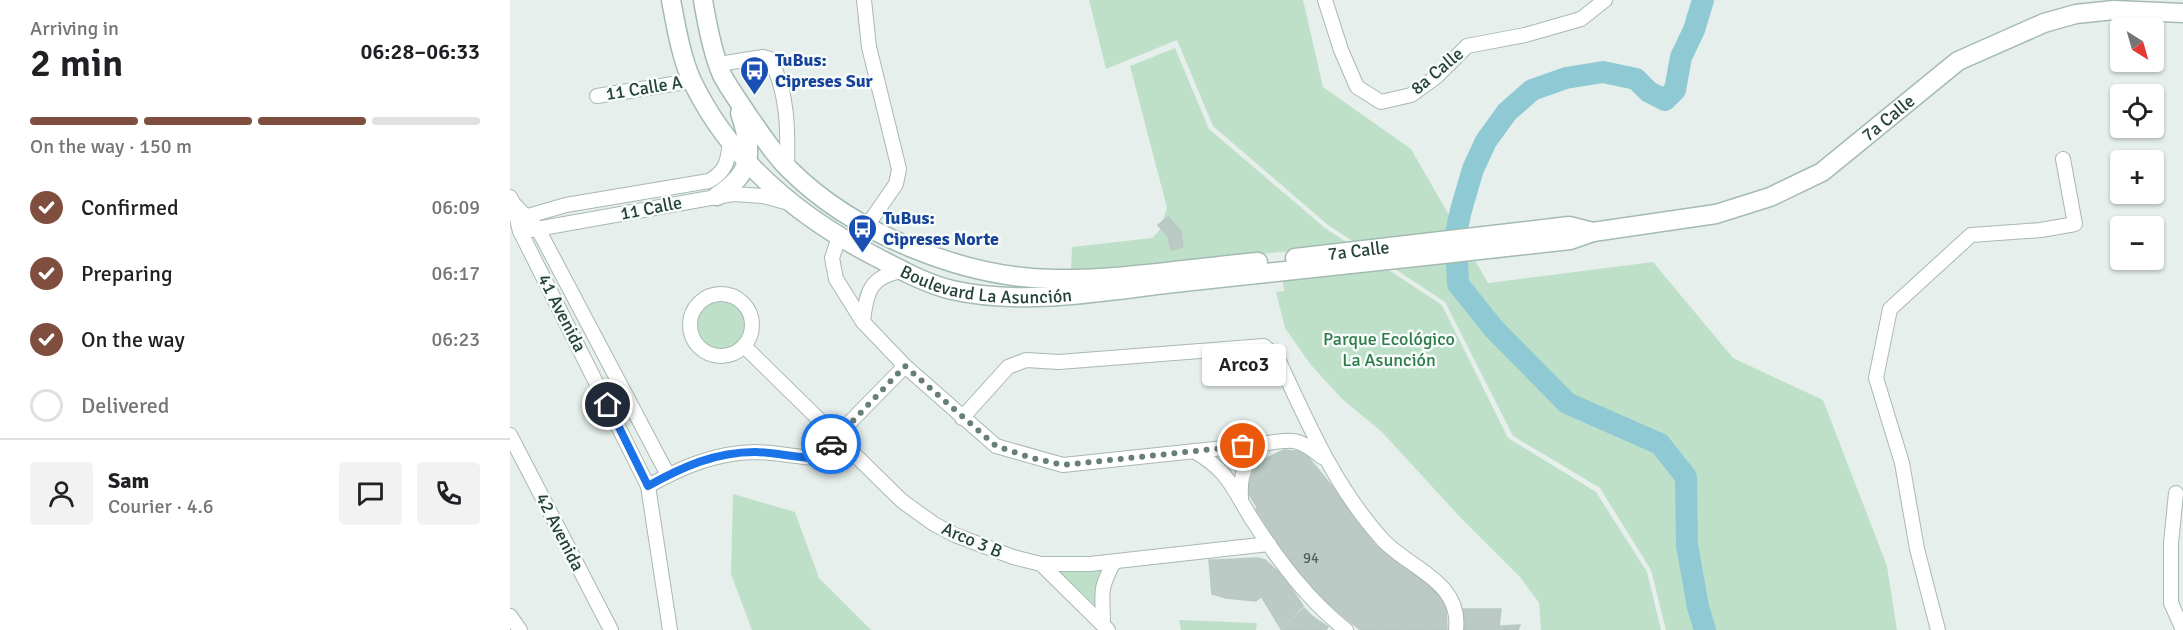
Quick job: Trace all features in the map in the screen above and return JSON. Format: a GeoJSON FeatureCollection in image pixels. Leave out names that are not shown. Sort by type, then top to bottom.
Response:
{"type":"FeatureCollection","features":[{"type":"Feature","properties":{"kind":"main road","name":"Boulevard La Asunción"},"geometry":{"type":"LineString","coordinates":[[671,0],[676,27],[692,81],[747,164],[791,203],[846,241],[902,271],[952,290],[988,295],[1046,296],[1261,268]]}},
{"type":"Feature","properties":{"kind":"main road","name":"Boulevard La Asunción"},"geometry":{"type":"LineString","coordinates":[[703,0],[719,64],[732,92],[787,167],[829,201],[869,226],[922,253],[984,273],[1053,279],[1125,274]]}},
{"type":"Feature","properties":{"kind":"main road","name":"7a Calle"},"geometry":{"type":"LineString","coordinates":[[1125,274],[1261,268],[1593,232],[1716,214],[1770,197],[1822,172],[1958,60],[2044,23],[2076,14],[2114,10],[2183,13]]}},
{"type":"Feature","properties":{"kind":"main road"},"geometry":{"type":"LineString","coordinates":[[717,196],[739,179],[747,164],[747,136],[732,92]]}},
{"type":"Feature","properties":{"kind":"main road"},"geometry":{"type":"LineString","coordinates":[[952,290],[984,273]]}},
{"type":"Feature","properties":{"kind":"street"},"geometry":{"type":"LineString","coordinates":[[864,0],[869,47],[891,132],[895,160],[888,183],[890,192],[869,226],[846,241],[832,258],[836,279],[863,322],[905,366],[996,446],[1063,465],[1194,452],[1287,439],[1303,442],[1324,458]]}},
{"type":"Feature","properties":{"kind":"street","name":"8a Calle"},"geometry":{"type":"LineString","coordinates":[[1325,0],[1341,50],[1357,87],[1381,102],[1411,95],[1436,77],[1467,46],[1525,35],[1581,19],[1605,0]]}},
{"type":"Feature","properties":{"kind":"street"},"geometry":{"type":"LineString","coordinates":[[719,64],[763,57],[770,59],[775,68],[789,126],[787,167]]}},
{"type":"Feature","properties":{"kind":"street","name":"11 Calle A"},"geometry":{"type":"LineString","coordinates":[[597,96],[692,81]]}},
{"type":"Feature","properties":{"kind":"street","name":"11 Calle"},"geometry":{"type":"LineString","coordinates":[[517,224],[566,205],[709,181],[719,176],[726,167],[730,141]]}},
{"type":"Feature","properties":{"kind":"street"},"geometry":{"type":"LineString","coordinates":[[1938,630],[1917,549],[1902,464],[1876,378],[1890,309],[1971,235],[2041,230],[2075,224],[2063,159]]}},
{"type":"Feature","properties":{"kind":"street","name":"11 Calle"},"geometry":{"type":"LineString","coordinates":[[517,224],[538,229],[733,194],[763,196],[791,203]]}},
{"type":"Feature","properties":{"kind":"street","name":"41 Avenida"},"geometry":{"type":"LineString","coordinates":[[513,201],[517,224],[648,486],[665,629]]}},
{"type":"Feature","properties":{"kind":"street","name":"41 Avenida"},"geometry":{"type":"LineString","coordinates":[[538,229],[668,475]]}},
{"type":"Feature","properties":{"kind":"street"},"geometry":{"type":"LineString","coordinates":[[863,322],[865,303],[875,282],[887,273],[902,271]]}},
{"type":"Feature","properties":{"kind":"street"},"geometry":{"type":"LineString","coordinates":[[722,294],[741,301],[751,318],[752,328],[744,346],[725,356],[705,352],[697,346],[689,326],[696,306],[703,299],[722,294]]}},
{"type":"Feature","properties":{"kind":"street","name":"Arco 3 B"},"geometry":{"type":"LineString","coordinates":[[744,346],[902,501],[934,524],[1012,558],[1041,564],[1114,562],[1269,544]]}},
{"type":"Feature","properties":{"kind":"street"},"geometry":{"type":"LineString","coordinates":[[962,418],[1008,367],[1026,360],[1059,362],[1264,346],[1277,357],[1324,458],[1384,542],[1430,575],[1451,597],[1456,609],[1456,630]]}},
{"type":"Feature","properties":{"kind":"street"},"geometry":{"type":"LineString","coordinates":[[648,486],[698,461],[721,455],[756,452],[816,458],[905,366]]}},
{"type":"Feature","properties":{"kind":"street"},"geometry":{"type":"LineString","coordinates":[[1287,439],[1298,428],[1302,410]]}},
{"type":"Feature","properties":{"kind":"street","name":"42 Avenida"},"geometry":{"type":"LineString","coordinates":[[510,435],[611,630]]}},
{"type":"Feature","properties":{"kind":"street"},"geometry":{"type":"LineString","coordinates":[[1241,500],[1239,482],[1244,465],[1262,444]]}},
{"type":"Feature","properties":{"kind":"street"},"geometry":{"type":"LineString","coordinates":[[1194,452],[1221,469],[1269,544],[1304,591],[1346,630]]}},
{"type":"Feature","properties":{"kind":"street"},"geometry":{"type":"LineString","coordinates":[[2176,493],[2177,540],[2170,603],[2182,630]]}},
{"type":"Feature","properties":{"kind":"street"},"geometry":{"type":"LineString","coordinates":[[1106,627],[1101,594],[1103,582],[1114,562]]}},
{"type":"Feature","properties":{"kind":"street"},"geometry":{"type":"LineString","coordinates":[[1041,564],[1106,627]]}},
{"type":"Feature","properties":{"kind":"street"},"geometry":{"type":"LineString","coordinates":[[510,616],[520,630]]}},
{"type":"Feature","properties":{"kind":"green space"},"geometry":{"type":"Polygon","coordinates":[[[1089,0],[1303,0],[1323,87],[1411,149],[1488,283],[1653,262],[1733,358],[1823,400],[1887,566],[1897,630],[1666,630],[1651,570],[1600,488],[1513,436],[1445,302],[1328,225],[1213,126],[1177,40],[1106,69],[1089,0]]]}},
{"type":"Feature","properties":{"kind":"green space","name":"Parque Ecológico La Asunción"},"geometry":{"type":"Polygon","coordinates":[[[1175,48],[1209,129],[1325,228],[1442,305],[1508,438],[1596,492],[1647,572],[1661,630],[1541,630],[1539,603],[1520,577],[1460,517],[1381,431],[1342,399],[1311,365],[1285,328],[1276,292],[1284,291],[1282,277],[1295,274],[1291,251],[1112,269],[1071,270],[1072,247],[1152,238],[1159,231],[1167,208],[1130,66],[1175,48]]]}},
{"type":"Feature","properties":{"kind":"green space"},"geometry":{"type":"Polygon","coordinates":[[[722,300],[740,307],[747,325],[740,343],[722,350],[704,343],[697,325],[704,307],[722,300]]]}},
{"type":"Feature","properties":{"kind":"green space"},"geometry":{"type":"Polygon","coordinates":[[[733,494],[795,512],[819,578],[871,630],[752,630],[731,574],[733,494]]]}},
{"type":"Feature","properties":{"kind":"green space"},"geometry":{"type":"Polygon","coordinates":[[[1105,567],[1101,611],[1055,568],[1105,567]]]}},
{"type":"Feature","properties":{"kind":"green space"},"geometry":{"type":"Polygon","coordinates":[[[1179,620],[1257,623],[1256,630],[1181,630],[1179,620]]]}},
{"type":"Feature","properties":{"kind":"building"},"geometry":{"type":"Polygon","coordinates":[[[1168,217],[1181,231],[1183,247],[1171,250],[1168,236],[1158,225],[1168,217]]]}},
{"type":"Feature","properties":{"kind":"building"},"geometry":{"type":"Polygon","coordinates":[[[1284,450],[1304,452],[1317,468],[1286,489],[1267,458],[1284,450]]]}},
{"type":"Feature","properties":{"kind":"building"},"geometry":{"type":"Polygon","coordinates":[[[1267,458],[1286,489],[1257,507],[1249,494],[1248,482],[1259,463],[1267,458]]]}},
{"type":"Feature","properties":{"kind":"building"},"geometry":{"type":"Polygon","coordinates":[[[1317,468],[1331,485],[1298,508],[1286,489],[1317,468]]]}},
{"type":"Feature","properties":{"kind":"building"},"geometry":{"type":"Polygon","coordinates":[[[1331,485],[1341,500],[1308,523],[1298,508],[1331,485]]]}},
{"type":"Feature","properties":{"kind":"building"},"geometry":{"type":"Polygon","coordinates":[[[1286,489],[1298,508],[1268,528],[1256,509],[1286,489]]]}},
{"type":"Feature","properties":{"kind":"building"},"geometry":{"type":"Polygon","coordinates":[[[1341,500],[1352,514],[1318,540],[1308,523],[1341,500]]]}},
{"type":"Feature","properties":{"kind":"building"},"geometry":{"type":"Polygon","coordinates":[[[1298,508],[1308,525],[1277,546],[1268,528],[1298,508]]]}},
{"type":"Feature","properties":{"kind":"building"},"geometry":{"type":"Polygon","coordinates":[[[1351,515],[1363,530],[1331,555],[1318,540],[1351,515]]]}},
{"type":"Feature","properties":{"kind":"building"},"geometry":{"type":"Polygon","coordinates":[[[1308,525],[1318,540],[1290,561],[1277,546],[1308,525]]]}},
{"type":"Feature","properties":{"kind":"building"},"geometry":{"type":"Polygon","coordinates":[[[1363,530],[1374,543],[1345,571],[1331,555],[1363,530]]]}},
{"type":"Feature","properties":{"kind":"building"},"geometry":{"type":"Polygon","coordinates":[[[1318,540],[1331,555],[1302,578],[1290,561],[1318,540]]]}},
{"type":"Feature","properties":{"kind":"building"},"geometry":{"type":"Polygon","coordinates":[[[1374,544],[1385,552],[1363,584],[1346,572],[1374,544]]]}},
{"type":"Feature","properties":{"kind":"building"},"geometry":{"type":"Polygon","coordinates":[[[1385,552],[1401,562],[1380,595],[1363,584],[1385,552]]]}},
{"type":"Feature","properties":{"kind":"building"},"geometry":{"type":"Polygon","coordinates":[[[1331,555],[1345,571],[1321,597],[1302,578],[1331,555]]]}},
{"type":"Feature","properties":{"kind":"building"},"geometry":{"type":"Polygon","coordinates":[[[1257,558],[1265,560],[1284,577],[1256,601],[1226,598],[1219,560],[1257,558]]]}},
{"type":"Feature","properties":{"kind":"building"},"geometry":{"type":"Polygon","coordinates":[[[1209,560],[1219,560],[1226,598],[1212,594],[1209,560]]]}},
{"type":"Feature","properties":{"kind":"building"},"geometry":{"type":"Polygon","coordinates":[[[1401,562],[1416,574],[1394,605],[1380,595],[1401,562]]]}},
{"type":"Feature","properties":{"kind":"building"},"geometry":{"type":"Polygon","coordinates":[[[1346,572],[1363,584],[1342,615],[1321,597],[1346,572]]]}},
{"type":"Feature","properties":{"kind":"building"},"geometry":{"type":"Polygon","coordinates":[[[1416,574],[1430,587],[1411,615],[1394,605],[1416,574]]]}},
{"type":"Feature","properties":{"kind":"building"},"geometry":{"type":"Polygon","coordinates":[[[1284,577],[1303,606],[1281,629],[1261,596],[1284,577]]]}},
{"type":"Feature","properties":{"kind":"building"},"geometry":{"type":"Polygon","coordinates":[[[1363,584],[1380,595],[1358,628],[1342,615],[1363,584]]]}},
{"type":"Feature","properties":{"kind":"building"},"geometry":{"type":"Polygon","coordinates":[[[1430,587],[1441,598],[1446,610],[1447,630],[1435,630],[1411,615],[1430,587]]]}},
{"type":"Feature","properties":{"kind":"building"},"geometry":{"type":"Polygon","coordinates":[[[1380,595],[1394,605],[1378,630],[1360,630],[1358,628],[1380,595]]]}},
{"type":"Feature","properties":{"kind":"building"},"geometry":{"type":"Polygon","coordinates":[[[1394,605],[1411,615],[1401,630],[1378,630],[1394,605]]]}},
{"type":"Feature","properties":{"kind":"building"},"geometry":{"type":"Polygon","coordinates":[[[1304,608],[1313,617],[1303,630],[1282,630],[1304,608]]]}},
{"type":"Feature","properties":{"kind":"building"},"geometry":{"type":"Polygon","coordinates":[[[1462,609],[1501,609],[1499,626],[1463,628],[1462,609]]]}},
{"type":"Feature","properties":{"kind":"building"},"geometry":{"type":"Polygon","coordinates":[[[1313,617],[1328,627],[1326,630],[1303,630],[1313,617]]]}},
{"type":"Feature","properties":{"kind":"building"},"geometry":{"type":"Polygon","coordinates":[[[1411,617],[1434,630],[1402,630],[1411,617]]]}},
{"type":"Feature","properties":{"kind":"building"},"geometry":{"type":"Polygon","coordinates":[[[1520,625],[1518,630],[1463,630],[1463,628],[1520,625]]]}},
{"type":"Feature","properties":{"kind":"waterway"},"geometry":{"type":"LineString","coordinates":[[1703,0],[1694,30],[1681,57],[1675,90],[1665,100],[1649,92],[1636,79],[1603,72],[1566,78],[1532,90],[1507,112],[1486,141],[1473,169],[1456,233],[1458,284],[1494,329],[1567,403],[1660,444],[1686,477],[1687,545],[1698,607],[1705,630]]}},
{"type":"Feature","properties":{"kind":"way so far"},"geometry":{"type":"LineString","coordinates":[[831,444],[905,366],[996,446],[1032,458],[1063,465],[1243,446]]}},
{"type":"Feature","properties":{"kind":"place","name":"TuBus: Cipreses Sur"},"geometry":{"type":"Point","coordinates":[754,96]}},
{"type":"Feature","properties":{"kind":"place","name":"TuBus: Cipreses Norte"},"geometry":{"type":"Point","coordinates":[862,254]}},
{"type":"Feature","properties":{"kind":"place","name":"Arco3"},"geometry":{"type":"Point","coordinates":[1243,446]}},
{"type":"Feature","properties":{"kind":"route"},"geometry":{"type":"LineString","coordinates":[[608,405],[648,486],[698,461],[721,455],[756,452],[816,458],[831,444]]}}]}
